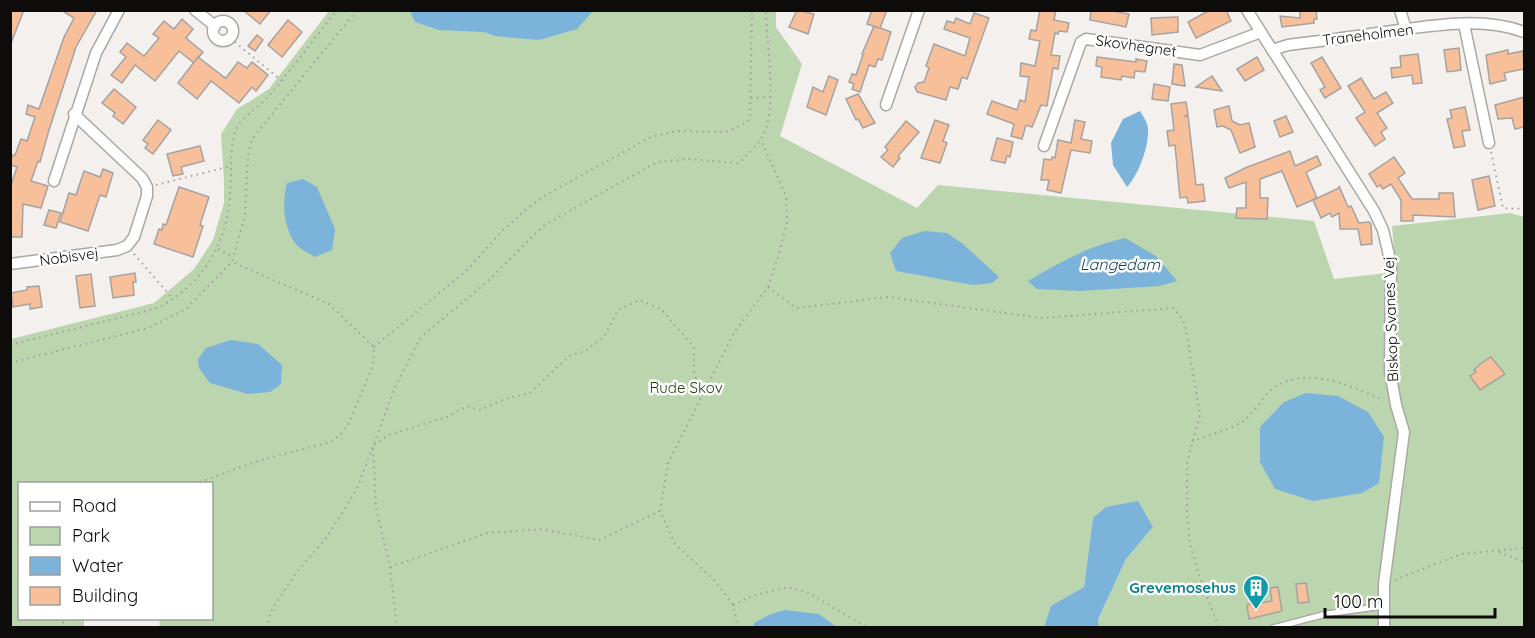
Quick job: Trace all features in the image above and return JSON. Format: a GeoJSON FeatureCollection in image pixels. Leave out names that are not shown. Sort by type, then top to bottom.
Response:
{"type":"FeatureCollection","features":[{"type":"Feature","properties":{"kind":"street"},"geometry":{"type":"LineString","coordinates":[[54,181],[74,114],[96,53],[119,10]]}},
{"type":"Feature","properties":{"kind":"street"},"geometry":{"type":"LineString","coordinates":[[195,10],[215,26],[214,35],[217,39],[222,41],[231,38]]}},
{"type":"Feature","properties":{"kind":"street"},"geometry":{"type":"LineString","coordinates":[[886,105],[920,10]]}},
{"type":"Feature","properties":{"kind":"street","name":"Biskop Svanes Vej"},"geometry":{"type":"LineString","coordinates":[[1247,10],[1374,211],[1383,230],[1391,264],[1390,371],[1404,432],[1384,584],[1384,627]]}},
{"type":"Feature","properties":{"kind":"street"},"geometry":{"type":"LineString","coordinates":[[1400,10],[1406,29]]}},
{"type":"Feature","properties":{"kind":"street"},"geometry":{"type":"LineString","coordinates":[[1464,24],[1489,143]]}},
{"type":"Feature","properties":{"kind":"street","name":"Traneholmen"},"geometry":{"type":"LineString","coordinates":[[1272,50],[1288,45],[1406,29],[1464,24],[1490,25],[1524,32]]}},
{"type":"Feature","properties":{"kind":"street","name":"Skovhegnet"},"geometry":{"type":"LineString","coordinates":[[1044,146],[1081,42],[1086,39],[1200,55],[1261,32]]}},
{"type":"Feature","properties":{"kind":"street"},"geometry":{"type":"LineString","coordinates":[[74,114],[142,178],[147,187],[147,196],[134,237],[127,246]]}},
{"type":"Feature","properties":{"kind":"street","name":"Nobisvej"},"geometry":{"type":"LineString","coordinates":[[10,264],[117,250],[127,246]]}},
{"type":"Feature","properties":{"kind":"lane"},"geometry":{"type":"LineString","coordinates":[[1273,627],[1326,614],[1383,606]]}},
{"type":"Feature","properties":{"kind":"path"},"geometry":{"type":"LineString","coordinates":[[10,345],[158,308],[173,299],[205,268],[218,249],[227,220],[235,132],[243,119],[282,81],[337,10]]}},
{"type":"Feature","properties":{"kind":"path"},"geometry":{"type":"LineString","coordinates":[[10,363],[148,328],[186,309],[232,262],[234,257],[245,215],[248,156],[252,139],[357,10]]}},
{"type":"Feature","properties":{"kind":"path"},"geometry":{"type":"LineString","coordinates":[[197,482],[258,460],[330,442],[341,434],[349,423],[373,365],[375,347],[467,270],[503,230],[550,192],[651,137],[677,131],[725,132],[746,123],[750,118],[752,10]]}},
{"type":"Feature","properties":{"kind":"path"},"geometry":{"type":"LineString","coordinates":[[267,627],[271,611],[296,573],[327,537],[357,489],[395,387],[421,337],[487,282],[543,226],[657,162],[689,159],[739,164],[761,140],[767,127],[771,73],[766,10]]}},
{"type":"Feature","properties":{"kind":"path"},"geometry":{"type":"LineString","coordinates":[[231,38],[282,81]]}},
{"type":"Feature","properties":{"kind":"path"},"geometry":{"type":"LineString","coordinates":[[750,98],[769,97]]}},
{"type":"Feature","properties":{"kind":"path"},"geometry":{"type":"LineString","coordinates":[[738,627],[733,605],[715,581],[675,543],[660,511],[668,463],[735,333],[768,287],[787,222],[786,196],[761,140]]}},
{"type":"Feature","properties":{"kind":"path"},"geometry":{"type":"LineString","coordinates":[[1489,143],[1503,208],[1524,209]]}},
{"type":"Feature","properties":{"kind":"path"},"geometry":{"type":"LineString","coordinates":[[147,187],[231,166]]}},
{"type":"Feature","properties":{"kind":"path"},"geometry":{"type":"LineString","coordinates":[[127,246],[173,299]]}},
{"type":"Feature","properties":{"kind":"path"},"geometry":{"type":"LineString","coordinates":[[218,249],[234,257]]}},
{"type":"Feature","properties":{"kind":"path"},"geometry":{"type":"LineString","coordinates":[[232,262],[329,304],[375,347]]}},
{"type":"Feature","properties":{"kind":"path"},"geometry":{"type":"LineString","coordinates":[[768,287],[796,308],[889,297],[1041,318],[1174,308],[1185,324],[1200,415],[1187,462],[1187,513],[1190,543],[1199,575],[1219,627]]}},
{"type":"Feature","properties":{"kind":"path"},"geometry":{"type":"LineString","coordinates":[[373,446],[388,435],[447,417],[467,406],[480,410],[502,400],[531,393],[569,356],[585,351],[604,338],[618,310],[639,300],[661,309],[694,347],[694,372],[701,396]]}},
{"type":"Feature","properties":{"kind":"path"},"geometry":{"type":"LineString","coordinates":[[1192,441],[1242,422],[1274,387],[1291,381],[1313,378],[1332,380],[1396,405]]}},
{"type":"Feature","properties":{"kind":"path"},"geometry":{"type":"LineString","coordinates":[[373,446],[376,508],[390,567],[396,627]]}},
{"type":"Feature","properties":{"kind":"path"},"geometry":{"type":"LineString","coordinates":[[390,567],[487,533],[542,529],[600,540],[660,511]]}},
{"type":"Feature","properties":{"kind":"path"},"geometry":{"type":"LineString","coordinates":[[1384,584],[1461,554],[1524,548]]}},
{"type":"Feature","properties":{"kind":"path"},"geometry":{"type":"LineString","coordinates":[[1497,550],[1524,562]]}},
{"type":"Feature","properties":{"kind":"path"},"geometry":{"type":"LineString","coordinates":[[733,605],[753,596],[788,587],[809,593],[868,627]]}},
{"type":"Feature","properties":{"kind":"green space","name":"Rude Skov"},"geometry":{"type":"Polygon","coordinates":[[[329,11],[776,11],[776,27],[802,64],[780,136],[917,208],[938,185],[1314,221],[1334,279],[1396,272],[1392,226],[1510,213],[1524,217],[1524,627],[1099,627],[1098,621],[1126,559],[1153,527],[1093,518],[1084,587],[1051,607],[1044,627],[837,627],[819,614],[754,623],[753,628],[160,627],[159,620],[213,620],[213,482],[18,482],[18,620],[84,620],[84,627],[11,628],[11,339],[154,303],[194,269],[213,240],[224,203],[221,134],[237,109],[269,89],[329,11]]]}},
{"type":"Feature","properties":{"kind":"water"},"geometry":{"type":"Polygon","coordinates":[[[410,11],[593,11],[577,29],[539,40],[495,36],[484,32],[439,30],[415,22],[410,11]]]}},
{"type":"Feature","properties":{"kind":"water"},"geometry":{"type":"Polygon","coordinates":[[[1140,111],[1148,127],[1147,143],[1139,167],[1127,187],[1113,165],[1111,143],[1123,119],[1140,111]]]}},
{"type":"Feature","properties":{"kind":"water"},"geometry":{"type":"Polygon","coordinates":[[[303,179],[317,187],[335,229],[332,250],[315,257],[295,243],[288,229],[285,214],[284,198],[287,183],[303,179]]]}},
{"type":"Feature","properties":{"kind":"water"},"geometry":{"type":"Polygon","coordinates":[[[924,231],[947,233],[963,244],[999,277],[992,283],[973,285],[896,271],[890,253],[902,238],[924,231]]]}},
{"type":"Feature","properties":{"kind":"water","name":"Langedam"},"geometry":{"type":"Polygon","coordinates":[[[1125,238],[1156,256],[1177,281],[1159,286],[1080,291],[1037,289],[1028,281],[1087,250],[1125,238]]]}},
{"type":"Feature","properties":{"kind":"water"},"geometry":{"type":"Polygon","coordinates":[[[231,340],[258,344],[282,365],[281,384],[270,392],[248,394],[210,383],[199,368],[198,359],[206,348],[231,340]]]}},
{"type":"Feature","properties":{"kind":"water"},"geometry":{"type":"Polygon","coordinates":[[[1306,393],[1338,396],[1368,412],[1384,437],[1379,483],[1362,493],[1313,501],[1275,489],[1260,462],[1260,427],[1284,402],[1306,393]]]}},
{"type":"Feature","properties":{"kind":"water"},"geometry":{"type":"Polygon","coordinates":[[[1138,501],[1153,527],[1126,559],[1098,620],[1099,627],[1044,627],[1051,606],[1084,587],[1093,518],[1106,507],[1138,501]]]}},
{"type":"Feature","properties":{"kind":"water"},"geometry":{"type":"Polygon","coordinates":[[[785,610],[819,614],[837,627],[753,627],[754,623],[785,610]]]}},
{"type":"Feature","properties":{"kind":"building"},"geometry":{"type":"Polygon","coordinates":[[[10,10],[24,10],[11,43],[10,43],[10,10]]]}},
{"type":"Feature","properties":{"kind":"building"},"geometry":{"type":"Polygon","coordinates":[[[61,10],[97,10],[76,47],[40,162],[38,161],[31,181],[48,186],[41,208],[23,204],[22,237],[10,237],[10,188],[17,167],[10,165],[10,162],[21,139],[27,141],[35,117],[26,114],[28,105],[39,109],[64,37],[74,18],[61,10]]]}},
{"type":"Feature","properties":{"kind":"building"},"geometry":{"type":"Polygon","coordinates":[[[243,10],[271,10],[260,24],[243,10]]]}},
{"type":"Feature","properties":{"kind":"building"},"geometry":{"type":"Polygon","coordinates":[[[797,10],[814,14],[808,34],[789,27],[797,10]]]}},
{"type":"Feature","properties":{"kind":"building"},"geometry":{"type":"Polygon","coordinates":[[[872,10],[887,10],[880,28],[891,32],[882,60],[878,59],[875,67],[869,65],[860,92],[852,89],[854,84],[849,82],[852,74],[856,75],[874,26],[867,24],[872,10]]]}},
{"type":"Feature","properties":{"kind":"building"},"geometry":{"type":"Polygon","coordinates":[[[1040,10],[1056,10],[1054,20],[1069,23],[1067,32],[1055,33],[1051,55],[1060,56],[1058,69],[1053,68],[1047,106],[1041,105],[1032,127],[1026,125],[1022,139],[1011,136],[1014,124],[987,114],[992,101],[1017,110],[1020,100],[1025,102],[1029,77],[1020,76],[1021,63],[1035,66],[1040,41],[1029,39],[1031,30],[1036,31],[1040,10]]]}},
{"type":"Feature","properties":{"kind":"building"},"geometry":{"type":"Polygon","coordinates":[[[1091,10],[1129,14],[1126,27],[1090,20],[1091,10]]]}},
{"type":"Feature","properties":{"kind":"building"},"geometry":{"type":"Polygon","coordinates":[[[1210,10],[1226,10],[1231,21],[1196,38],[1188,22],[1210,10]]]}},
{"type":"Feature","properties":{"kind":"building"},"geometry":{"type":"Polygon","coordinates":[[[1300,10],[1316,10],[1317,19],[1314,19],[1314,23],[1282,27],[1280,16],[1300,18],[1300,10]]]}},
{"type":"Feature","properties":{"kind":"building"},"geometry":{"type":"Polygon","coordinates":[[[974,13],[989,18],[967,79],[962,77],[958,89],[950,87],[946,100],[917,92],[915,87],[918,83],[924,82],[929,68],[926,66],[934,44],[965,56],[970,38],[944,29],[947,21],[954,23],[956,18],[970,24],[974,13]]]}},
{"type":"Feature","properties":{"kind":"building"},"geometry":{"type":"Polygon","coordinates":[[[1178,17],[1178,32],[1152,35],[1151,18],[1178,17]]]}},
{"type":"Feature","properties":{"kind":"building"},"geometry":{"type":"Polygon","coordinates":[[[182,19],[193,29],[186,38],[203,52],[194,63],[179,51],[155,81],[135,65],[122,83],[111,75],[126,57],[120,52],[127,43],[144,56],[159,38],[153,34],[164,21],[174,29],[182,19]]]}},
{"type":"Feature","properties":{"kind":"building"},"geometry":{"type":"Polygon","coordinates":[[[288,20],[302,32],[282,57],[268,45],[288,20]]]}},
{"type":"Feature","properties":{"kind":"building"},"geometry":{"type":"Polygon","coordinates":[[[257,35],[263,40],[255,51],[248,46],[257,35]]]}},
{"type":"Feature","properties":{"kind":"building"},"geometry":{"type":"Polygon","coordinates":[[[1459,48],[1461,70],[1447,72],[1444,50],[1459,48]]]}},
{"type":"Feature","properties":{"kind":"building"},"geometry":{"type":"Polygon","coordinates":[[[1508,50],[1508,54],[1523,51],[1524,69],[1504,73],[1506,80],[1490,84],[1486,55],[1508,50]]]}},
{"type":"Feature","properties":{"kind":"building"},"geometry":{"type":"Polygon","coordinates":[[[1418,54],[1422,83],[1413,84],[1412,75],[1392,78],[1391,68],[1401,67],[1400,56],[1418,54]]]}},
{"type":"Feature","properties":{"kind":"building"},"geometry":{"type":"Polygon","coordinates":[[[198,57],[226,78],[238,62],[247,68],[252,62],[268,75],[256,91],[252,87],[239,103],[211,81],[197,99],[178,83],[198,57]]]}},
{"type":"Feature","properties":{"kind":"building"},"geometry":{"type":"Polygon","coordinates":[[[1097,57],[1136,62],[1136,59],[1147,61],[1145,72],[1135,71],[1134,78],[1122,76],[1121,80],[1101,77],[1102,67],[1096,66],[1097,57]]]}},
{"type":"Feature","properties":{"kind":"building"},"geometry":{"type":"Polygon","coordinates":[[[1257,57],[1264,70],[1245,81],[1237,69],[1257,57]]]}},
{"type":"Feature","properties":{"kind":"building"},"geometry":{"type":"Polygon","coordinates":[[[1322,57],[1341,88],[1325,98],[1320,90],[1325,87],[1311,63],[1322,57]]]}},
{"type":"Feature","properties":{"kind":"building"},"geometry":{"type":"Polygon","coordinates":[[[1174,64],[1182,65],[1185,86],[1172,84],[1174,64]]]}},
{"type":"Feature","properties":{"kind":"building"},"geometry":{"type":"Polygon","coordinates":[[[829,76],[838,80],[826,115],[807,107],[813,87],[823,92],[829,76]]]}},
{"type":"Feature","properties":{"kind":"building"},"geometry":{"type":"Polygon","coordinates":[[[1212,76],[1222,91],[1196,87],[1212,76]]]}},
{"type":"Feature","properties":{"kind":"building"},"geometry":{"type":"Polygon","coordinates":[[[1361,78],[1374,99],[1386,92],[1393,103],[1377,113],[1387,128],[1381,132],[1385,139],[1375,146],[1356,118],[1365,112],[1348,86],[1361,78]]]}},
{"type":"Feature","properties":{"kind":"building"},"geometry":{"type":"Polygon","coordinates":[[[1154,84],[1170,87],[1168,101],[1152,99],[1154,84]]]}},
{"type":"Feature","properties":{"kind":"building"},"geometry":{"type":"Polygon","coordinates":[[[114,89],[136,107],[123,124],[113,116],[115,113],[102,103],[114,89]]]}},
{"type":"Feature","properties":{"kind":"building"},"geometry":{"type":"Polygon","coordinates":[[[858,94],[875,123],[863,128],[858,119],[856,120],[846,99],[858,94]]]}},
{"type":"Feature","properties":{"kind":"building"},"geometry":{"type":"Polygon","coordinates":[[[1524,97],[1524,127],[1515,129],[1512,118],[1498,119],[1495,105],[1524,97]]]}},
{"type":"Feature","properties":{"kind":"building"},"geometry":{"type":"Polygon","coordinates":[[[1186,102],[1188,114],[1184,117],[1188,116],[1196,185],[1203,184],[1205,201],[1188,203],[1187,197],[1180,198],[1175,145],[1169,146],[1167,131],[1174,130],[1171,104],[1186,102]]]}},
{"type":"Feature","properties":{"kind":"building"},"geometry":{"type":"Polygon","coordinates":[[[1229,106],[1232,121],[1240,125],[1249,123],[1255,147],[1240,153],[1231,130],[1223,126],[1217,127],[1214,110],[1229,106]]]}},
{"type":"Feature","properties":{"kind":"building"},"geometry":{"type":"Polygon","coordinates":[[[1465,107],[1470,130],[1462,131],[1465,146],[1454,148],[1447,119],[1452,118],[1450,110],[1465,107]]]}},
{"type":"Feature","properties":{"kind":"building"},"geometry":{"type":"Polygon","coordinates":[[[1286,116],[1293,132],[1280,137],[1274,121],[1286,116]]]}},
{"type":"Feature","properties":{"kind":"building"},"geometry":{"type":"Polygon","coordinates":[[[158,120],[171,130],[153,154],[145,148],[148,144],[143,140],[158,120]]]}},
{"type":"Feature","properties":{"kind":"building"},"geometry":{"type":"Polygon","coordinates":[[[935,120],[949,125],[943,141],[947,143],[940,163],[921,158],[935,120]]]}},
{"type":"Feature","properties":{"kind":"building"},"geometry":{"type":"Polygon","coordinates":[[[1075,120],[1085,122],[1081,139],[1092,141],[1090,153],[1071,150],[1061,193],[1047,190],[1049,180],[1041,180],[1044,159],[1055,158],[1058,140],[1071,143],[1075,120]]]}},
{"type":"Feature","properties":{"kind":"building"},"geometry":{"type":"Polygon","coordinates":[[[906,121],[919,132],[898,156],[900,158],[893,167],[881,157],[888,150],[885,147],[906,121]]]}},
{"type":"Feature","properties":{"kind":"building"},"geometry":{"type":"Polygon","coordinates":[[[997,138],[1013,142],[1010,157],[1007,156],[1005,163],[991,160],[997,138]]]}},
{"type":"Feature","properties":{"kind":"building"},"geometry":{"type":"Polygon","coordinates":[[[200,146],[204,161],[181,167],[183,174],[173,176],[167,154],[200,146]]]}},
{"type":"Feature","properties":{"kind":"building"},"geometry":{"type":"Polygon","coordinates":[[[1290,151],[1295,166],[1317,156],[1321,165],[1306,172],[1317,198],[1297,207],[1282,171],[1260,179],[1260,198],[1268,198],[1267,219],[1236,218],[1237,208],[1246,208],[1246,182],[1229,188],[1225,178],[1290,151]]]}},
{"type":"Feature","properties":{"kind":"building"},"geometry":{"type":"Polygon","coordinates":[[[1394,157],[1405,173],[1398,178],[1412,199],[1439,199],[1439,193],[1453,193],[1455,217],[1413,215],[1413,221],[1401,221],[1401,200],[1391,184],[1383,189],[1380,185],[1377,187],[1369,174],[1394,157]]]}},
{"type":"Feature","properties":{"kind":"building"},"geometry":{"type":"Polygon","coordinates":[[[103,169],[113,173],[106,197],[100,195],[88,231],[60,222],[69,193],[76,195],[84,171],[100,177],[103,169]]]}},
{"type":"Feature","properties":{"kind":"building"},"geometry":{"type":"Polygon","coordinates":[[[1489,176],[1495,206],[1478,210],[1472,180],[1489,176]]]}},
{"type":"Feature","properties":{"kind":"building"},"geometry":{"type":"Polygon","coordinates":[[[1339,186],[1348,207],[1351,206],[1359,223],[1369,222],[1371,224],[1372,244],[1361,245],[1358,229],[1340,229],[1339,213],[1332,217],[1330,213],[1321,218],[1313,200],[1339,186]]]}},
{"type":"Feature","properties":{"kind":"building"},"geometry":{"type":"Polygon","coordinates":[[[179,187],[209,197],[193,257],[154,244],[159,229],[162,230],[163,224],[166,225],[179,187]]]}},
{"type":"Feature","properties":{"kind":"building"},"geometry":{"type":"Polygon","coordinates":[[[49,210],[61,213],[56,228],[44,225],[49,210]]]}},
{"type":"Feature","properties":{"kind":"building"},"geometry":{"type":"Polygon","coordinates":[[[135,273],[134,295],[113,298],[110,277],[135,273]]]}},
{"type":"Feature","properties":{"kind":"building"},"geometry":{"type":"Polygon","coordinates":[[[91,274],[95,306],[80,308],[76,276],[91,274]]]}},
{"type":"Feature","properties":{"kind":"building"},"geometry":{"type":"Polygon","coordinates":[[[39,286],[42,307],[30,309],[30,304],[13,307],[11,293],[27,290],[27,287],[39,286]]]}},
{"type":"Feature","properties":{"kind":"building"},"geometry":{"type":"Polygon","coordinates":[[[1491,357],[1505,374],[1480,390],[1470,376],[1476,372],[1474,370],[1479,365],[1491,357]]]}},
{"type":"Feature","properties":{"kind":"building"},"geometry":{"type":"Polygon","coordinates":[[[1306,583],[1309,602],[1298,603],[1296,584],[1306,583]]]}},
{"type":"Feature","properties":{"kind":"building"},"geometry":{"type":"Polygon","coordinates":[[[1278,587],[1282,611],[1249,619],[1247,605],[1272,601],[1270,588],[1278,587]]]}},
{"type":"Feature","properties":{"kind":"place","name":"Grevemosehus"},"geometry":{"type":"Point","coordinates":[1256,611]}}]}
